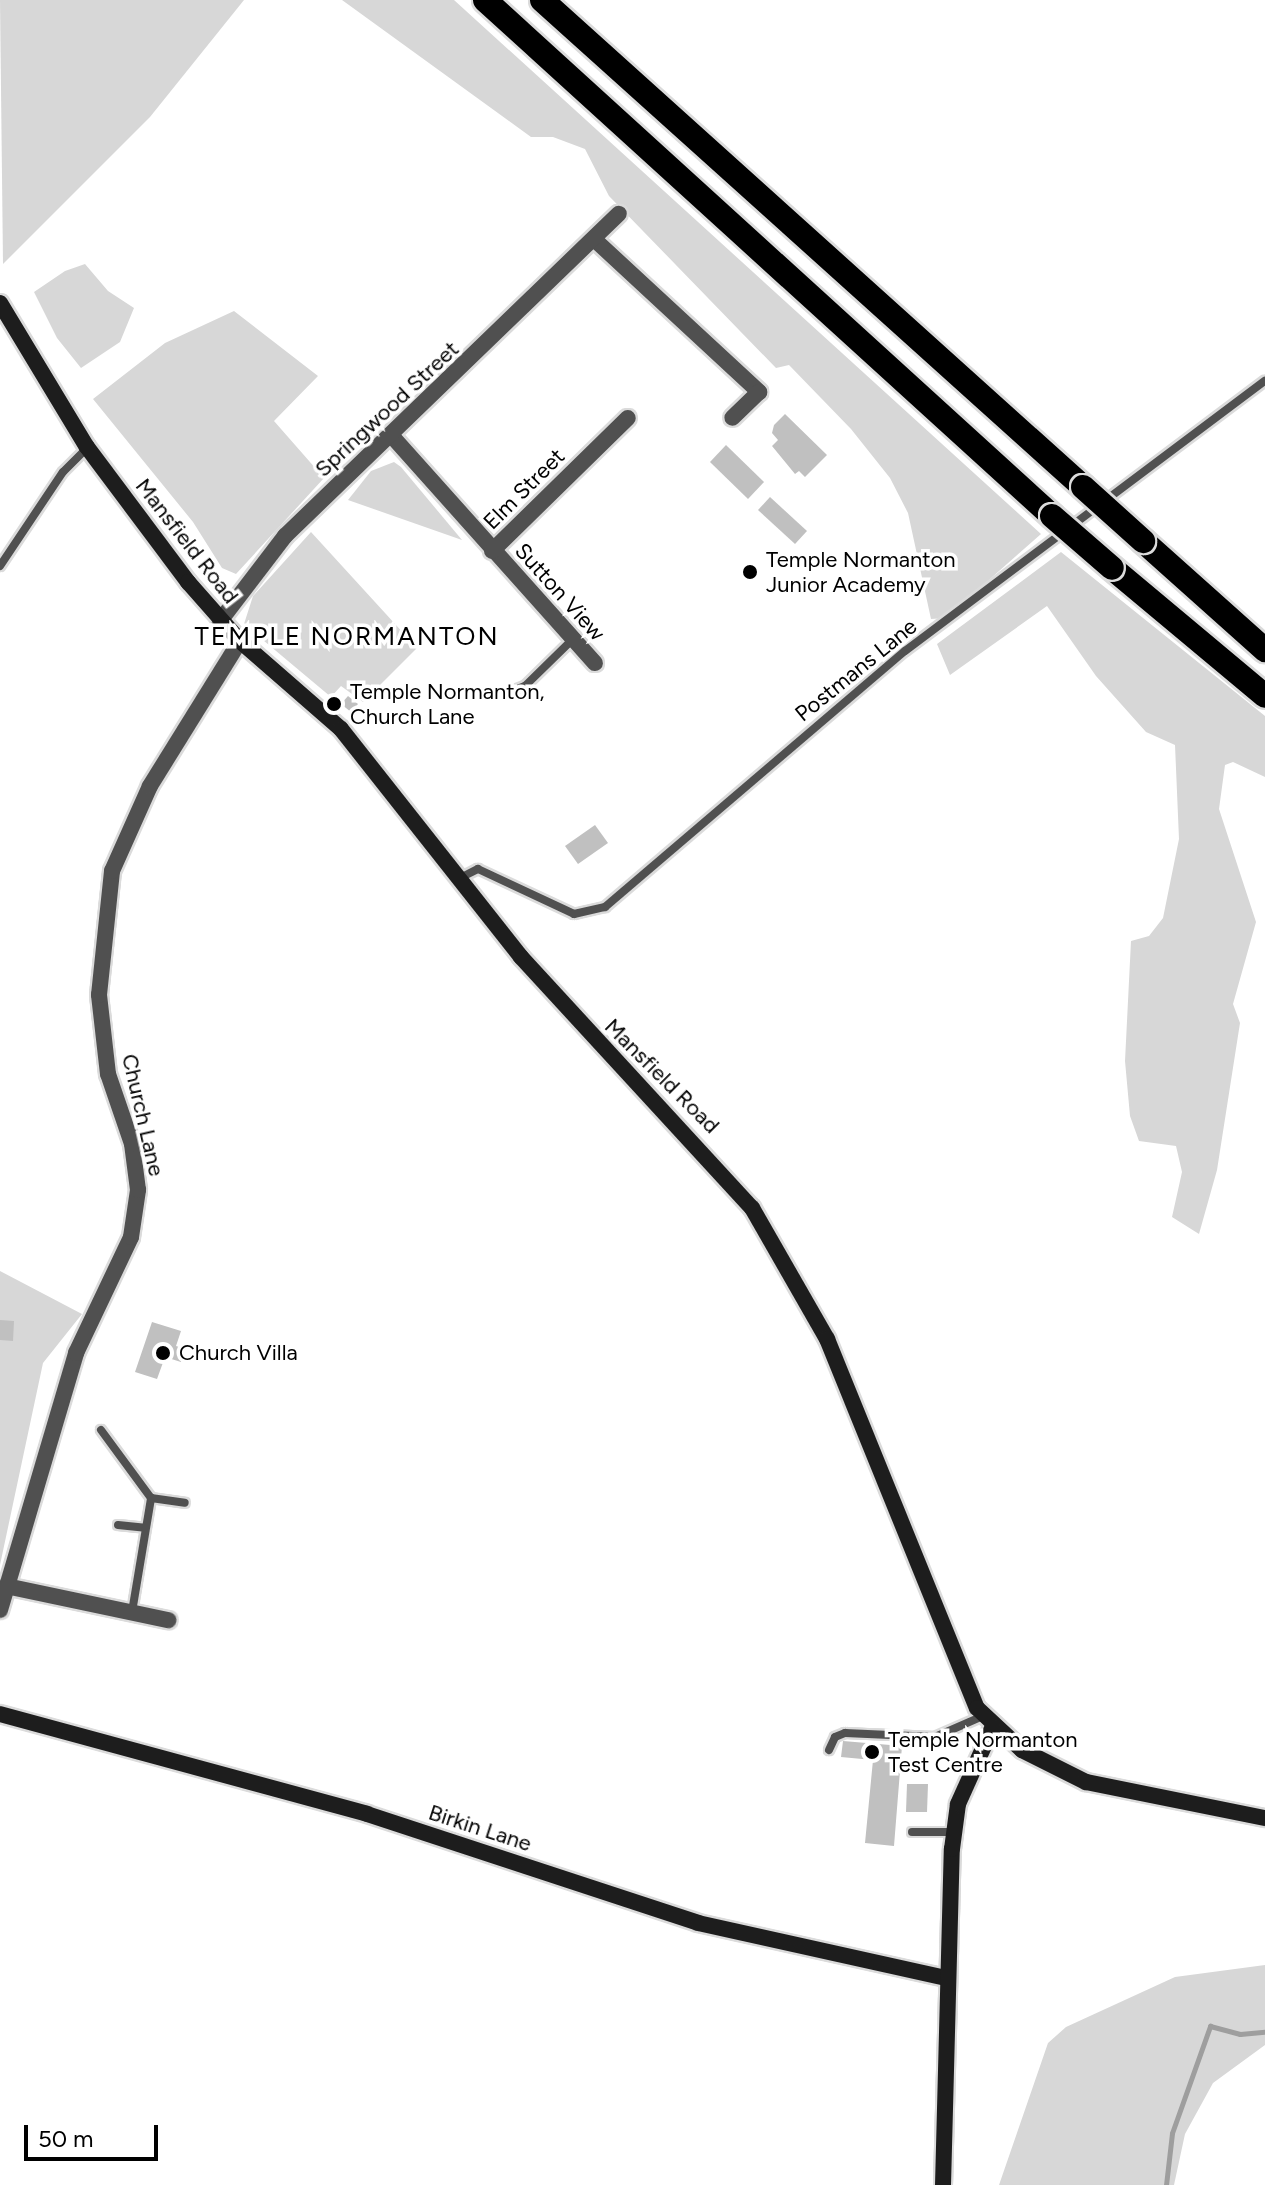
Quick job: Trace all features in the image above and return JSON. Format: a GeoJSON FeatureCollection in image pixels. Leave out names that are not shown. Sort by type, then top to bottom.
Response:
{"type":"FeatureCollection","features":[{"type":"Feature","properties":{"kind":"highway"},"geometry":{"type":"LineString","coordinates":[[485,0],[1052,516],[1265,696]]}},
{"type":"Feature","properties":{"kind":"highway"},"geometry":{"type":"LineString","coordinates":[[542,0],[1265,650]]}},
{"type":"Feature","properties":{"kind":"main road","name":"Mansfield Road"},"geometry":{"type":"LineString","coordinates":[[0,303],[87,447],[220,621],[341,729],[462,877],[521,957],[752,1208],[827,1339],[964,1687],[988,1721],[1022,1750],[1086,1782],[1265,1818]]}},
{"type":"Feature","properties":{"kind":"main road","name":"Birkin Lane"},"geometry":{"type":"LineString","coordinates":[[0,1714],[367,1814],[698,1923],[946,1978]]}},
{"type":"Feature","properties":{"kind":"main road"},"geometry":{"type":"LineString","coordinates":[[943,2185],[946,1978],[954,1832],[958,1804],[988,1721]]}},
{"type":"Feature","properties":{"kind":"street","name":"Springwood Street"},"geometry":{"type":"LineString","coordinates":[[220,621],[285,536],[619,214]]}},
{"type":"Feature","properties":{"kind":"street"},"geometry":{"type":"LineString","coordinates":[[595,240],[759,392],[732,418]]}},
{"type":"Feature","properties":{"kind":"street","name":"Elm Street"},"geometry":{"type":"LineString","coordinates":[[391,435],[492,551],[628,418]]}},
{"type":"Feature","properties":{"kind":"street","name":"Sutton View"},"geometry":{"type":"LineString","coordinates":[[492,551],[595,663]]}},
{"type":"Feature","properties":{"kind":"street","name":"Church Lane"},"geometry":{"type":"LineString","coordinates":[[0,1610],[76,1353],[131,1237],[138,1190],[132,1144],[108,1074],[99,995],[112,871],[150,786],[240,641]]}},
{"type":"Feature","properties":{"kind":"street"},"geometry":{"type":"LineString","coordinates":[[6,1586],[168,1620]]}},
{"type":"Feature","properties":{"kind":"lane","name":"Postmans Lane"},"geometry":{"type":"LineString","coordinates":[[462,877],[478,869],[574,914],[605,907],[905,651],[1265,381]]}},
{"type":"Feature","properties":{"kind":"lane"},"geometry":{"type":"LineString","coordinates":[[0,566],[63,472],[87,447]]}},
{"type":"Feature","properties":{"kind":"lane"},"geometry":{"type":"LineString","coordinates":[[505,694],[525,686],[573,639]]}},
{"type":"Feature","properties":{"kind":"lane"},"geometry":{"type":"LineString","coordinates":[[101,1430],[151,1498],[185,1503]]}},
{"type":"Feature","properties":{"kind":"lane"},"geometry":{"type":"LineString","coordinates":[[132,1612],[151,1498]]}},
{"type":"Feature","properties":{"kind":"lane"},"geometry":{"type":"LineString","coordinates":[[118,1525],[145,1528]]}},
{"type":"Feature","properties":{"kind":"lane"},"geometry":{"type":"LineString","coordinates":[[829,1750],[835,1737],[845,1733],[935,1737],[988,1721]]}},
{"type":"Feature","properties":{"kind":"lane"},"geometry":{"type":"LineString","coordinates":[[912,1832],[954,1832]]}},
{"type":"Feature","properties":{"kind":"shaded area"},"geometry":{"type":"Polygon","coordinates":[[[0,0],[244,0],[150,117],[3,264],[0,0]]]}},
{"type":"Feature","properties":{"kind":"shaded area"},"geometry":{"type":"Polygon","coordinates":[[[342,0],[454,0],[1041,534],[946,618],[931,619],[908,513],[890,478],[851,429],[789,365],[776,368],[609,196],[585,149],[553,137],[531,137],[342,0]]]}},
{"type":"Feature","properties":{"kind":"shaded area"},"geometry":{"type":"Polygon","coordinates":[[[85,264],[108,291],[134,308],[120,342],[81,368],[57,338],[34,292],[65,271],[85,264]]]}},
{"type":"Feature","properties":{"kind":"shaded area"},"geometry":{"type":"Polygon","coordinates":[[[234,311],[318,376],[274,421],[324,478],[236,574],[222,568],[193,522],[93,399],[165,343],[234,311]]]}},
{"type":"Feature","properties":{"kind":"shaded area"},"geometry":{"type":"Polygon","coordinates":[[[394,462],[462,540],[348,500],[371,471],[394,462]]]}},
{"type":"Feature","properties":{"kind":"shaded area"},"geometry":{"type":"Polygon","coordinates":[[[311,532],[417,648],[363,702],[341,686],[331,697],[244,624],[253,596],[311,532]]]}},
{"type":"Feature","properties":{"kind":"shaded area"},"geometry":{"type":"Polygon","coordinates":[[[1061,552],[1265,716],[1265,777],[1233,762],[1225,765],[1219,809],[1256,922],[1233,1004],[1240,1023],[1217,1170],[1199,1234],[1172,1217],[1182,1172],[1176,1146],[1139,1141],[1130,1116],[1125,1061],[1131,941],[1149,936],[1163,918],[1179,839],[1175,745],[1146,732],[1096,676],[1047,606],[950,675],[937,644],[1061,552]]]}},
{"type":"Feature","properties":{"kind":"shaded area"},"geometry":{"type":"Polygon","coordinates":[[[0,1271],[82,1314],[43,1363],[0,1565],[0,1271]]]}},
{"type":"Feature","properties":{"kind":"shaded area"},"geometry":{"type":"Polygon","coordinates":[[[1265,1965],[1265,2045],[1213,2083],[1185,2134],[1174,2185],[999,2185],[1048,2043],[1066,2027],[1175,1977],[1265,1965]]]}},
{"type":"Feature","properties":{"kind":"building"},"geometry":{"type":"Polygon","coordinates":[[[785,414],[827,455],[805,477],[799,471],[795,474],[772,446],[778,440],[772,433],[774,425],[785,414]]]}},
{"type":"Feature","properties":{"kind":"building"},"geometry":{"type":"Polygon","coordinates":[[[726,445],[764,482],[748,499],[710,462],[726,445]]]}},
{"type":"Feature","properties":{"kind":"building"},"geometry":{"type":"Polygon","coordinates":[[[770,497],[807,531],[795,544],[758,510],[770,497]]]}},
{"type":"Feature","properties":{"kind":"building"},"geometry":{"type":"Polygon","coordinates":[[[348,696],[358,704],[351,712],[341,704],[348,696]]]}},
{"type":"Feature","properties":{"kind":"building"},"geometry":{"type":"Polygon","coordinates":[[[595,825],[608,843],[578,864],[565,846],[595,825]]]}},
{"type":"Feature","properties":{"kind":"building"},"geometry":{"type":"Polygon","coordinates":[[[0,1320],[14,1321],[13,1341],[0,1340],[0,1320]]]}},
{"type":"Feature","properties":{"kind":"building","name":"Church Villa"},"geometry":{"type":"Polygon","coordinates":[[[152,1322],[181,1331],[176,1346],[185,1349],[181,1362],[165,1357],[157,1379],[135,1372],[152,1322]]]}},
{"type":"Feature","properties":{"kind":"building"},"geometry":{"type":"Polygon","coordinates":[[[843,1741],[902,1746],[894,1846],[865,1843],[873,1760],[841,1757],[843,1741]]]}},
{"type":"Feature","properties":{"kind":"building"},"geometry":{"type":"Polygon","coordinates":[[[907,1784],[928,1784],[927,1812],[906,1812],[907,1784]]]}},
{"type":"Feature","properties":{"kind":"waterway"},"geometry":{"type":"LineString","coordinates":[[1166,2185],[1172,2133],[1210,2026],[1240,2034],[1265,2032]]}},
{"type":"Feature","properties":{"kind":"place","name":"Temple Normanton Junior Academy"},"geometry":{"type":"Point","coordinates":[750,572]}},
{"type":"Feature","properties":{"kind":"place","name":"Temple Normanton, Church Lane"},"geometry":{"type":"Point","coordinates":[334,704]}},
{"type":"Feature","properties":{"kind":"place","name":"Church Villa"},"geometry":{"type":"Point","coordinates":[163,1353]}},
{"type":"Feature","properties":{"kind":"place","name":"Temple Normanton Test Centre"},"geometry":{"type":"Point","coordinates":[872,1752]}},
{"type":"Feature","properties":{"kind":"district","name":"TEMPLE NORMANTON"},"geometry":{"type":"Point","coordinates":[347,637]}}]}
